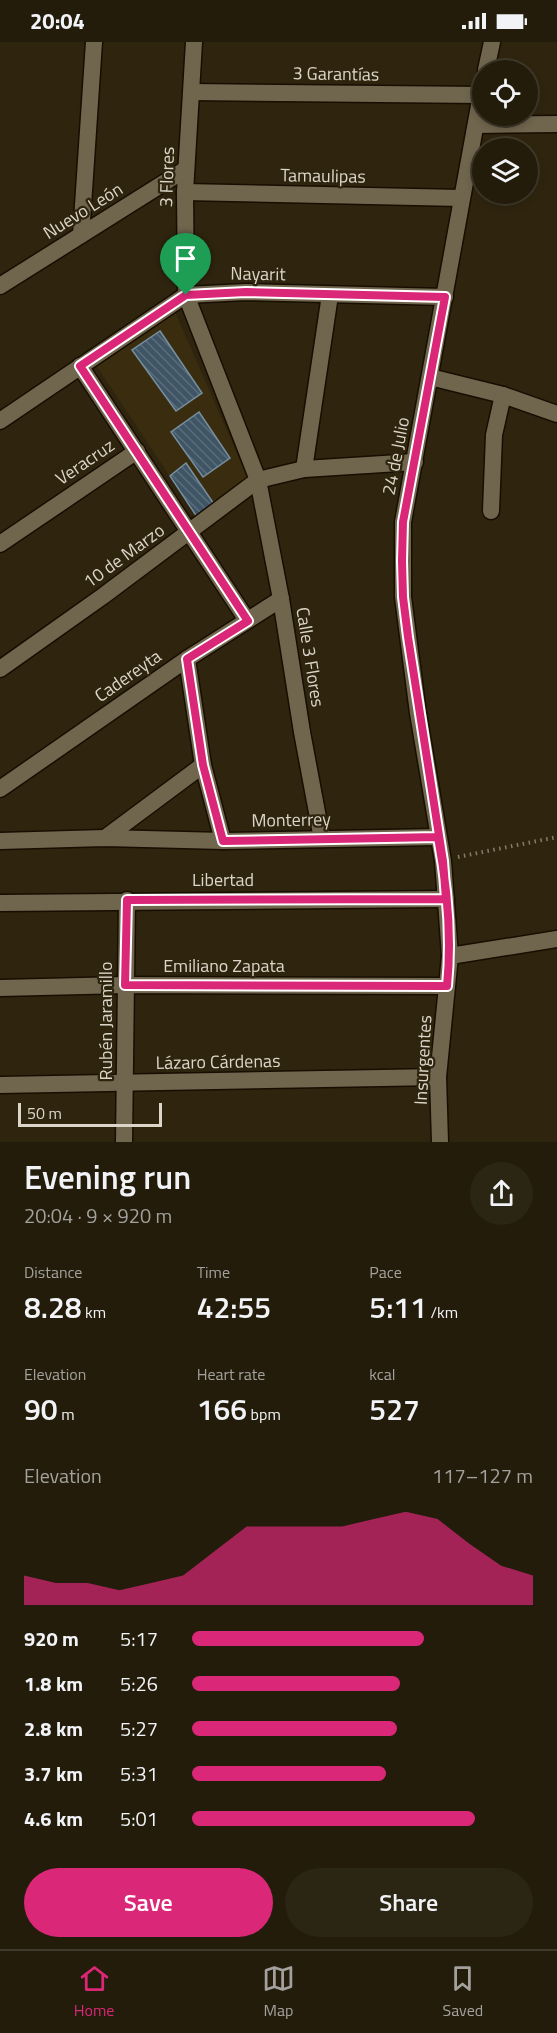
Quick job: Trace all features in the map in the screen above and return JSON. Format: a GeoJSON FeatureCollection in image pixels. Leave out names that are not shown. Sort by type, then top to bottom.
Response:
{"type":"FeatureCollection","features":[{"type":"Feature","properties":{"kind":"street"},"geometry":{"type":"LineString","coordinates":[[81,235],[94,42]]}},
{"type":"Feature","properties":{"kind":"street","name":"3 Flores"},"geometry":{"type":"LineString","coordinates":[[194,42],[185,192],[186,295],[258,480]]}},
{"type":"Feature","properties":{"kind":"street"},"geometry":{"type":"LineString","coordinates":[[488,60],[492,42]]}},
{"type":"Feature","properties":{"kind":"street","name":"3 Garantías"},"geometry":{"type":"LineString","coordinates":[[192,92],[472,89]]}},
{"type":"Feature","properties":{"kind":"street"},"geometry":{"type":"LineString","coordinates":[[538,124],[557,124]]}},
{"type":"Feature","properties":{"kind":"street","name":"24 de Julio"},"geometry":{"type":"LineString","coordinates":[[438,837],[418,713],[403,597],[403,522],[476,126]]}},
{"type":"Feature","properties":{"kind":"street","name":"Nuevo León"},"geometry":{"type":"LineString","coordinates":[[0,286],[186,169]]}},
{"type":"Feature","properties":{"kind":"street","name":"Tamaulipas"},"geometry":{"type":"LineString","coordinates":[[185,192],[461,198]]}},
{"type":"Feature","properties":{"kind":"street","name":"Nayarit"},"geometry":{"type":"LineString","coordinates":[[186,295],[246,292],[445,297]]}},
{"type":"Feature","properties":{"kind":"street"},"geometry":{"type":"LineString","coordinates":[[0,421],[186,295]]}},
{"type":"Feature","properties":{"kind":"street"},"geometry":{"type":"LineString","coordinates":[[304,470],[330,295]]}},
{"type":"Feature","properties":{"kind":"street","name":"Veracruz"},"geometry":{"type":"LineString","coordinates":[[0,544],[137,450],[80,366]]}},
{"type":"Feature","properties":{"kind":"street"},"geometry":{"type":"LineString","coordinates":[[430,377],[502,395],[557,414]]}},
{"type":"Feature","properties":{"kind":"street"},"geometry":{"type":"LineString","coordinates":[[491,511],[494,435],[502,395]]}},
{"type":"Feature","properties":{"kind":"street"},"geometry":{"type":"LineString","coordinates":[[137,450],[248,621]]}},
{"type":"Feature","properties":{"kind":"street","name":"10 de Marzo"},"geometry":{"type":"LineString","coordinates":[[0,669],[258,480],[304,470],[415,462]]}},
{"type":"Feature","properties":{"kind":"street","name":"Calle 3 Flores"},"geometry":{"type":"LineString","coordinates":[[258,480],[322,839]]}},
{"type":"Feature","properties":{"kind":"street","name":"Cadereyta"},"geometry":{"type":"LineString","coordinates":[[0,789],[187,659],[281,599]]}},
{"type":"Feature","properties":{"kind":"street"},"geometry":{"type":"LineString","coordinates":[[187,659],[203,765],[223,841]]}},
{"type":"Feature","properties":{"kind":"street"},"geometry":{"type":"LineString","coordinates":[[105,838],[203,765]]}},
{"type":"Feature","properties":{"kind":"street","name":"Monterrey"},"geometry":{"type":"LineString","coordinates":[[0,841],[105,838],[223,841],[438,837]]}},
{"type":"Feature","properties":{"kind":"street","name":"Insurgentes"},"geometry":{"type":"LineString","coordinates":[[438,837],[443,861],[450,956],[438,1077],[440,1142]]}},
{"type":"Feature","properties":{"kind":"street","name":"Libertad"},"geometry":{"type":"LineString","coordinates":[[0,903],[127,900],[446,899]]}},
{"type":"Feature","properties":{"kind":"street","name":"Rubén Jaramillo"},"geometry":{"type":"LineString","coordinates":[[124,1142],[127,900]]}},
{"type":"Feature","properties":{"kind":"street"},"geometry":{"type":"LineString","coordinates":[[450,956],[557,939]]}},
{"type":"Feature","properties":{"kind":"street","name":"Emiliano Zapata"},"geometry":{"type":"LineString","coordinates":[[0,988],[125,985],[447,986]]}},
{"type":"Feature","properties":{"kind":"street","name":"Lázaro Cárdenas"},"geometry":{"type":"LineString","coordinates":[[0,1085],[438,1077]]}},
{"type":"Feature","properties":{"kind":"path"},"geometry":{"type":"LineString","coordinates":[[443,861],[557,837]]}},
{"type":"Feature","properties":{"kind":"shaded area"},"geometry":{"type":"Polygon","coordinates":[[[175,312],[248,479],[197,517],[96,365],[175,312]]]}},
{"type":"Feature","properties":{"kind":"building"},"geometry":{"type":"Polygon","coordinates":[[[160,331],[202,393],[176,411],[132,350],[160,331]]]}},
{"type":"Feature","properties":{"kind":"building"},"geometry":{"type":"Polygon","coordinates":[[[199,412],[230,458],[203,477],[171,432],[199,412]]]}},
{"type":"Feature","properties":{"kind":"building"},"geometry":{"type":"Polygon","coordinates":[[[186,463],[214,504],[197,517],[170,476],[186,463]]]}},
{"type":"Feature","properties":{"kind":"route"},"geometry":{"type":"LineString","coordinates":[[186,295],[80,366],[248,621],[187,659],[203,765],[223,841],[438,837],[443,861],[446,899],[450,956],[447,986],[125,985],[127,900],[446,899],[443,861],[418,713],[408,637],[403,597],[402,561],[403,522],[445,297],[246,292],[186,295]]}}]}
